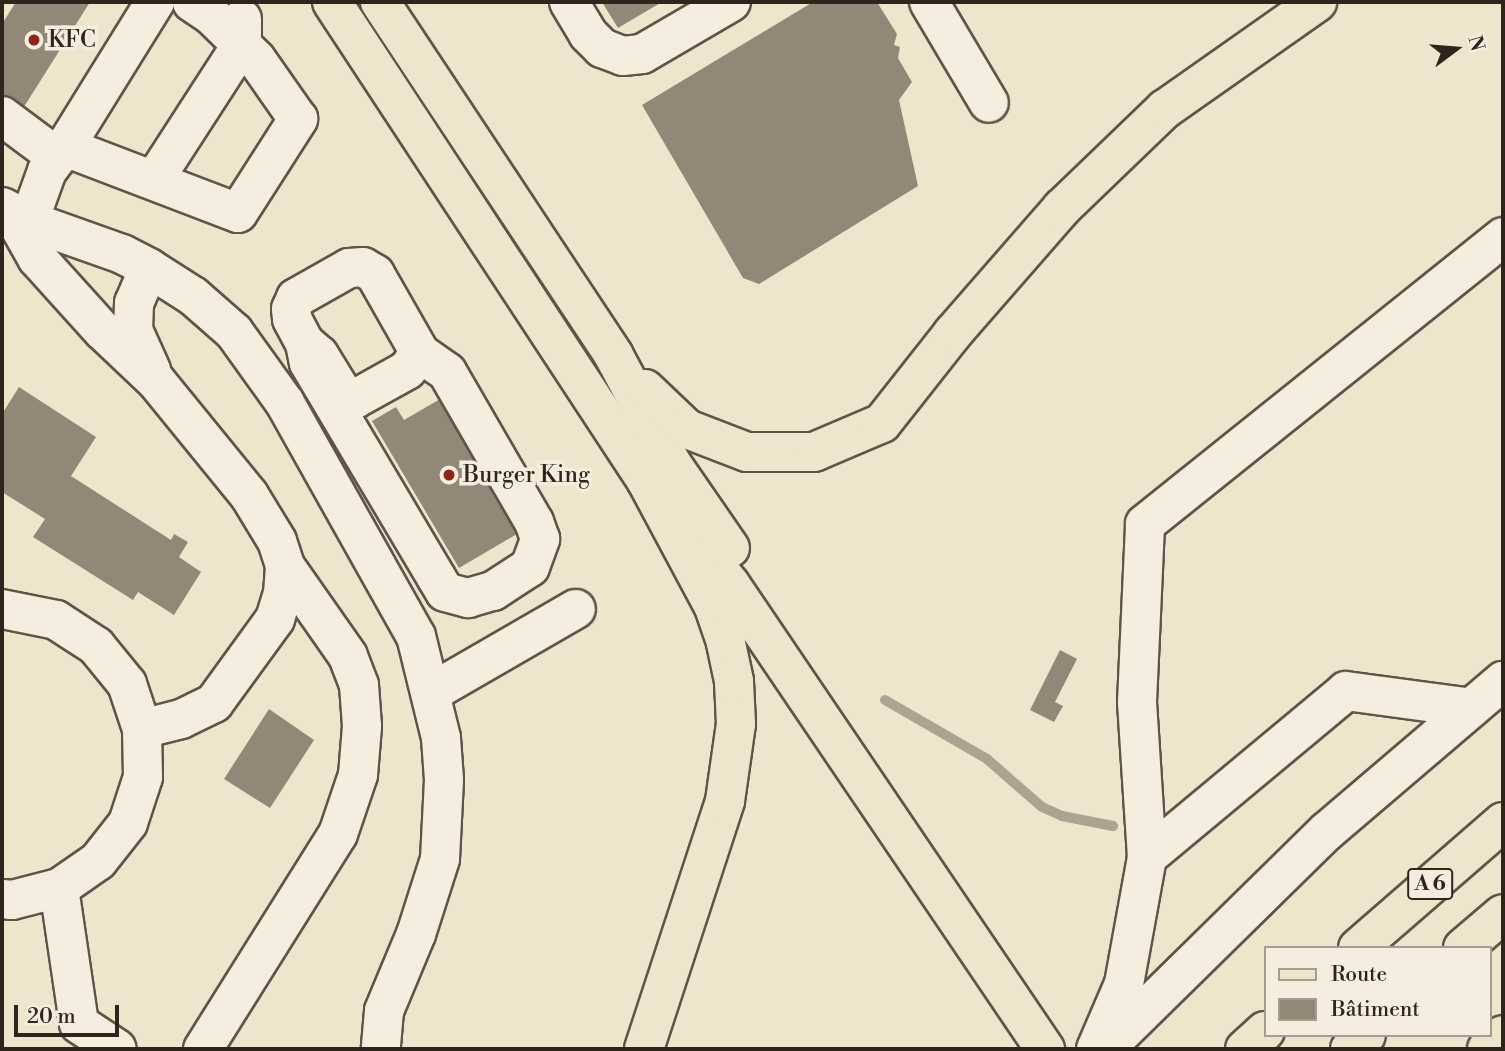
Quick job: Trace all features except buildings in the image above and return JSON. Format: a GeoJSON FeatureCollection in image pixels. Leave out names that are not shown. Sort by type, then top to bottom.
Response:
{"type":"FeatureCollection","features":[{"type":"Feature","properties":{"kind":"main road"},"geometry":{"type":"LineString","coordinates":[[332,2],[646,480],[713,605],[726,642],[734,681],[736,724],[725,801],[644,1049]]}},
{"type":"Feature","properties":{"kind":"main road"},"geometry":{"type":"LineString","coordinates":[[380,2],[614,356],[672,464],[1014,983],[1045,1049]]}},
{"type":"Feature","properties":{"kind":"main road"},"geometry":{"type":"LineString","coordinates":[[614,356],[687,429],[747,452],[814,452],[882,423],[953,333],[1062,208],[1165,109],[1317,2]]}},
{"type":"Feature","properties":{"kind":"main road"},"geometry":{"type":"LineString","coordinates":[[646,480],[730,584],[1014,983],[1072,1049]]}},
{"type":"Feature","properties":{"kind":"main road","name":"A 6"},"geometry":{"type":"LineString","coordinates":[[1360,946],[1503,822]]}},
{"type":"Feature","properties":{"kind":"main road"},"geometry":{"type":"LineString","coordinates":[[1465,946],[1503,914]]}},
{"type":"Feature","properties":{"kind":"main road"},"geometry":{"type":"LineString","coordinates":[[1245,1049],[1264,1032]]}},
{"type":"Feature","properties":{"kind":"main road"},"geometry":{"type":"LineString","coordinates":[[1487,1049],[1503,1035]]}},
{"type":"Feature","properties":{"kind":"main road"},"geometry":{"type":"LineString","coordinates":[[1350,1049],[1364,1037]]}},
{"type":"Feature","properties":{"kind":"street"},"geometry":{"type":"LineString","coordinates":[[14,213],[61,152],[155,2]]}},
{"type":"Feature","properties":{"kind":"street"},"geometry":{"type":"LineString","coordinates":[[2,116],[61,152],[154,180],[238,213],[298,118],[242,44],[211,15],[192,2]]}},
{"type":"Feature","properties":{"kind":"street"},"geometry":{"type":"LineString","coordinates":[[154,180],[242,44],[244,23],[234,2]]}},
{"type":"Feature","properties":{"kind":"street"},"geometry":{"type":"LineString","coordinates":[[569,2],[602,48],[623,56],[642,54],[731,2]]}},
{"type":"Feature","properties":{"kind":"street"},"geometry":{"type":"LineString","coordinates":[[929,2],[989,103]]}},
{"type":"Feature","properties":{"kind":"street"},"geometry":{"type":"LineString","coordinates":[[14,213],[122,254],[149,268],[193,296],[234,332],[285,403],[416,636],[432,692],[444,780],[440,859],[416,934],[384,1012],[360,1049]]}},
{"type":"Feature","properties":{"kind":"street"},"geometry":{"type":"LineString","coordinates":[[14,213],[37,258],[103,331],[156,381],[264,517],[277,541],[285,566],[348,656],[359,685],[362,726],[358,775],[338,834],[203,1049]]}},
{"type":"Feature","properties":{"kind":"street"},"geometry":{"type":"LineString","coordinates":[[1096,1049],[1124,984],[1147,857],[1137,702],[1145,524],[1503,237]]}},
{"type":"Feature","properties":{"kind":"street"},"geometry":{"type":"LineString","coordinates":[[363,267],[374,274],[420,353],[447,372],[534,522],[540,540],[530,566],[493,591],[468,598],[445,592],[309,363],[302,337],[291,309],[296,298],[349,268],[363,267]]}},
{"type":"Feature","properties":{"kind":"street"},"geometry":{"type":"LineString","coordinates":[[149,268],[134,303],[133,330],[156,381]]}},
{"type":"Feature","properties":{"kind":"street"},"geometry":{"type":"LineString","coordinates":[[253,356],[302,337]]}},
{"type":"Feature","properties":{"kind":"street"},"geometry":{"type":"LineString","coordinates":[[302,337],[319,355],[343,394],[349,399],[355,399],[407,370],[420,353]]}},
{"type":"Feature","properties":{"kind":"street"},"geometry":{"type":"LineString","coordinates":[[142,729],[181,719],[214,703],[275,619],[283,593],[285,566]]}},
{"type":"Feature","properties":{"kind":"street"},"geometry":{"type":"LineString","coordinates":[[2,609],[56,620],[96,646],[127,684],[142,729],[143,778],[128,823],[98,861],[59,888],[12,900],[2,899]]}},
{"type":"Feature","properties":{"kind":"street"},"geometry":{"type":"LineString","coordinates":[[432,692],[576,609]]}},
{"type":"Feature","properties":{"kind":"street"},"geometry":{"type":"LineString","coordinates":[[1105,1049],[1326,832],[1503,681]]}},
{"type":"Feature","properties":{"kind":"street"},"geometry":{"type":"LineString","coordinates":[[1147,857],[1346,691],[1471,708]]}},
{"type":"Feature","properties":{"kind":"street"},"geometry":{"type":"LineString","coordinates":[[59,888],[71,1037],[117,1049]]}},
{"type":"Feature","properties":{"kind":"street"},"geometry":{"type":"LineString","coordinates":[[381,1049],[384,1012]]}},
{"type":"Feature","properties":{"kind":"waterway"},"geometry":{"type":"LineString","coordinates":[[885,700],[987,759],[1042,807],[1062,816],[1113,826]]}},
{"type":"Feature","properties":{"kind":"place","name":"KFC"},"geometry":{"type":"Point","coordinates":[34,40]}},
{"type":"Feature","properties":{"kind":"place","name":"Burger King"},"geometry":{"type":"Point","coordinates":[449,475]}}]}
